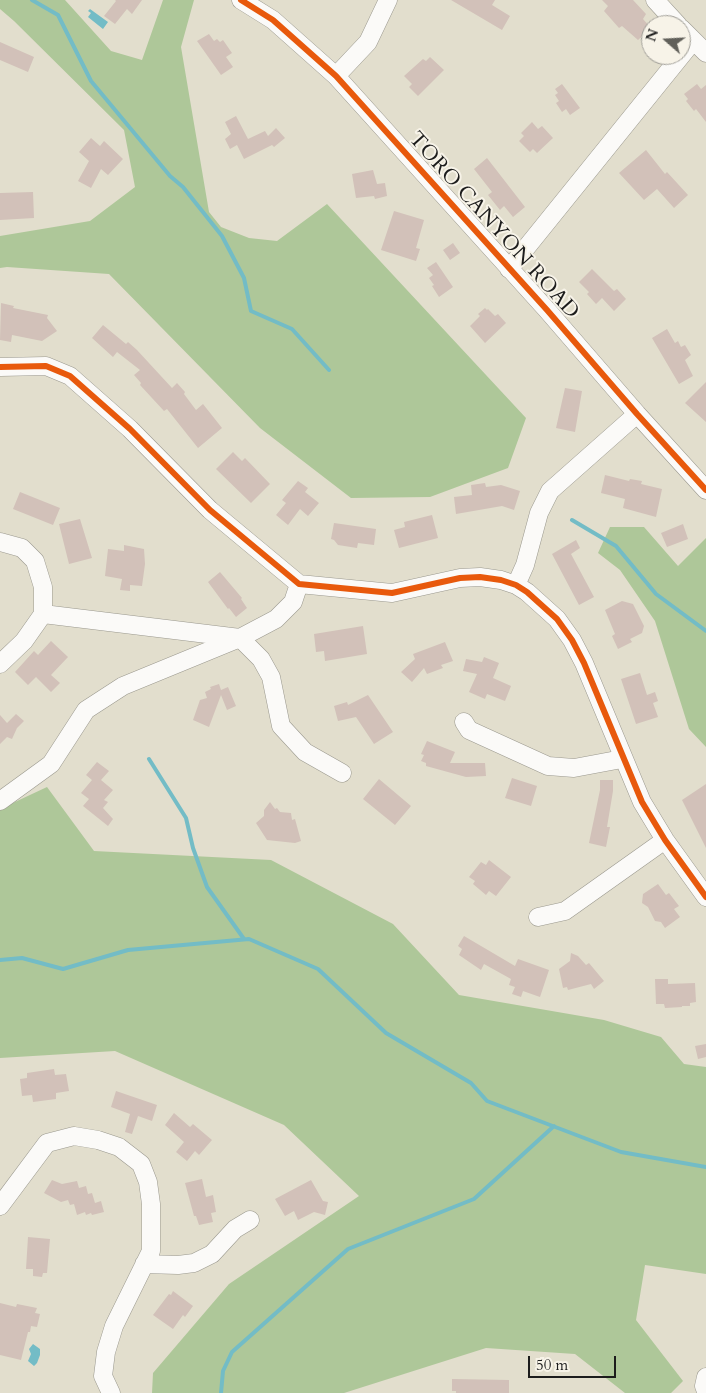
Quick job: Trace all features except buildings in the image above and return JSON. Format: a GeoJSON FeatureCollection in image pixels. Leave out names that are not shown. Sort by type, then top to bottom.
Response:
{"type":"FeatureCollection","features":[{"type":"Feature","properties":{"kind":"street","name":"TORO CANYON ROAD"},"geometry":{"type":"LineString","coordinates":[[241,0],[273,20],[336,76],[706,490]]}},
{"type":"Feature","properties":{"kind":"street"},"geometry":{"type":"LineString","coordinates":[[336,76],[368,42],[388,0]]}},
{"type":"Feature","properties":{"kind":"street"},"geometry":{"type":"LineString","coordinates":[[655,0],[669,15]]}},
{"type":"Feature","properties":{"kind":"street"},"geometry":{"type":"LineString","coordinates":[[691,39],[706,53]]}},
{"type":"Feature","properties":{"kind":"street"},"geometry":{"type":"LineString","coordinates":[[509,269],[664,65]]}},
{"type":"Feature","properties":{"kind":"street"},"geometry":{"type":"LineString","coordinates":[[0,366],[46,366],[70,376],[130,429],[210,510],[299,584],[392,593],[460,578],[480,577],[501,580],[516,585],[541,603],[557,619],[572,640],[584,663],[622,759],[642,802],[665,840],[706,897]]}},
{"type":"Feature","properties":{"kind":"street"},"geometry":{"type":"LineString","coordinates":[[516,585],[525,565],[540,513],[550,491],[637,414]]}},
{"type":"Feature","properties":{"kind":"street"},"geometry":{"type":"LineString","coordinates":[[0,542],[22,548],[35,561],[43,587],[43,614],[24,641],[0,664]]}},
{"type":"Feature","properties":{"kind":"street"},"geometry":{"type":"LineString","coordinates":[[0,801],[51,764],[86,710],[123,686],[240,638],[276,619],[293,602],[299,584]]}},
{"type":"Feature","properties":{"kind":"street"},"geometry":{"type":"LineString","coordinates":[[43,614],[240,638],[261,659],[271,677],[282,726],[304,752],[342,773]]}},
{"type":"Feature","properties":{"kind":"street"},"geometry":{"type":"LineString","coordinates":[[464,722],[469,730],[548,766],[574,768],[622,759]]}},
{"type":"Feature","properties":{"kind":"street"},"geometry":{"type":"LineString","coordinates":[[538,917],[565,911],[665,840]]}},
{"type":"Feature","properties":{"kind":"street"},"geometry":{"type":"LineString","coordinates":[[0,1206],[47,1143],[74,1136],[98,1140],[119,1147],[141,1164],[148,1182],[151,1204],[151,1251],[114,1326],[106,1352],[104,1376],[110,1393]]}},
{"type":"Feature","properties":{"kind":"street"},"geometry":{"type":"LineString","coordinates":[[144,1264],[178,1265],[194,1262],[212,1254],[235,1229],[250,1220]]}},
{"type":"Feature","properties":{"kind":"street"},"geometry":{"type":"LineString","coordinates":[[706,1377],[704,1386],[706,1391]]}},
{"type":"Feature","properties":{"kind":"green space"},"geometry":{"type":"Polygon","coordinates":[[[0,0],[65,0],[111,51],[142,60],[163,0],[194,0],[181,47],[209,212],[221,227],[249,238],[277,241],[327,204],[526,418],[508,468],[430,497],[351,498],[260,428],[109,274],[0,268],[0,236],[90,221],[135,187],[124,130],[0,9],[0,0]]]}},
{"type":"Feature","properties":{"kind":"green space"},"geometry":{"type":"Polygon","coordinates":[[[610,527],[644,527],[678,566],[706,538],[706,747],[689,729],[655,621],[620,570],[598,553],[610,527]]]}},
{"type":"Feature","properties":{"kind":"green space"},"geometry":{"type":"Polygon","coordinates":[[[47,787],[94,851],[271,860],[393,924],[459,995],[604,1020],[661,1037],[684,1064],[706,1067],[706,1274],[645,1265],[636,1320],[683,1381],[671,1393],[625,1393],[575,1354],[486,1348],[344,1393],[152,1393],[153,1373],[229,1284],[359,1196],[284,1125],[115,1051],[0,1058],[0,809],[47,787]]]}},
{"type":"Feature","properties":{"kind":"water"},"geometry":{"type":"Polygon","coordinates":[[[90,9],[108,22],[103,29],[88,17],[91,13],[88,11],[90,9]]]}},
{"type":"Feature","properties":{"kind":"water"},"geometry":{"type":"Polygon","coordinates":[[[33,1344],[40,1349],[40,1355],[34,1366],[28,1361],[31,1354],[29,1349],[33,1344]]]}},
{"type":"Feature","properties":{"kind":"waterway"},"geometry":{"type":"LineString","coordinates":[[32,0],[58,15],[91,81],[170,176],[183,187],[222,236],[244,278],[251,311],[292,329],[329,370]]}},
{"type":"Feature","properties":{"kind":"waterway"},"geometry":{"type":"LineString","coordinates":[[572,520],[616,546],[656,594],[706,631]]}},
{"type":"Feature","properties":{"kind":"waterway"},"geometry":{"type":"LineString","coordinates":[[149,759],[186,818],[193,848],[207,887],[244,939]]}},
{"type":"Feature","properties":{"kind":"waterway"},"geometry":{"type":"LineString","coordinates":[[0,960],[22,958],[63,969],[128,950],[249,939],[318,969],[386,1033],[471,1083],[487,1101],[621,1152],[706,1167]]}},
{"type":"Feature","properties":{"kind":"waterway"},"geometry":{"type":"LineString","coordinates":[[221,1393],[223,1371],[232,1352],[348,1249],[474,1199],[554,1126]]}},
{"type":"Feature","properties":{"kind":"cycle path"},"geometry":{"type":"LineString","coordinates":[[241,0],[273,20],[336,76],[706,490]]}},
{"type":"Feature","properties":{"kind":"cycle path"},"geometry":{"type":"LineString","coordinates":[[0,367],[46,366],[70,376],[130,429],[210,510],[299,584],[392,593],[460,578],[480,577],[501,580],[516,585],[527,592],[557,619],[572,640],[584,663],[642,802],[665,840],[706,897]]}}]}
